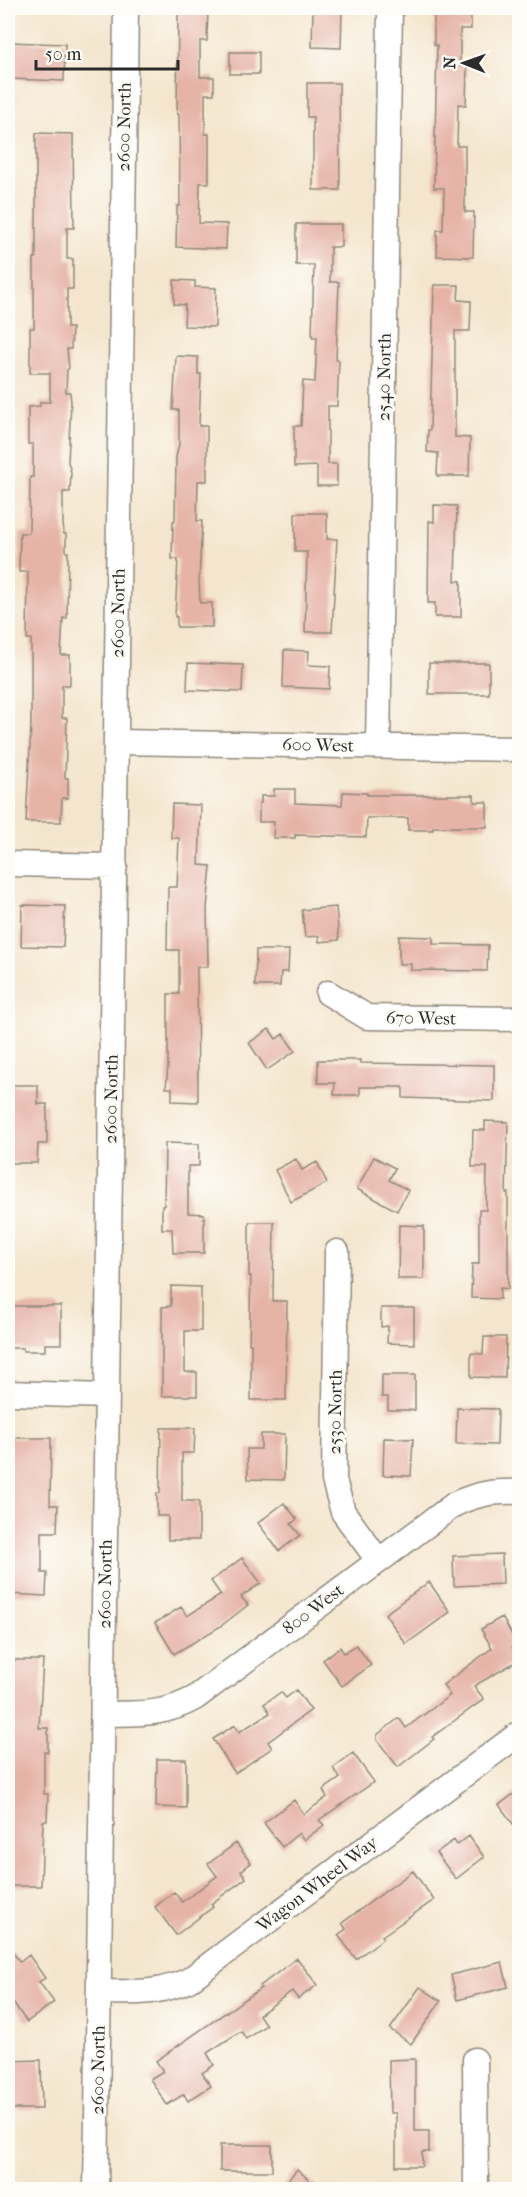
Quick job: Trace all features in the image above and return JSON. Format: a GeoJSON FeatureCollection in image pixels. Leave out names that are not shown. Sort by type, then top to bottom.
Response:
{"type":"FeatureCollection","features":[{"type":"Feature","properties":{"kind":"street","name":"2600 North"},"geometry":{"type":"LineString","coordinates":[[96,2190],[126,8]]}},
{"type":"Feature","properties":{"kind":"street","name":"2540 North"},"geometry":{"type":"LineString","coordinates":[[378,746],[390,8]]}},
{"type":"Feature","properties":{"kind":"street","name":"600 West"},"geometry":{"type":"LineString","coordinates":[[117,742],[519,749]]}},
{"type":"Feature","properties":{"kind":"street"},"geometry":{"type":"LineString","coordinates":[[8,864],[115,866]]}},
{"type":"Feature","properties":{"kind":"street","name":"670 West"},"geometry":{"type":"LineString","coordinates":[[328,993],[367,1017],[519,1019]]}},
{"type":"Feature","properties":{"kind":"street","name":"2530 North"},"geometry":{"type":"LineString","coordinates":[[337,1252],[334,1480],[343,1512],[378,1560]]}},
{"type":"Feature","properties":{"kind":"street"},"geometry":{"type":"LineString","coordinates":[[8,1393],[107,1396]]}},
{"type":"Feature","properties":{"kind":"street","name":"800 West"},"geometry":{"type":"LineString","coordinates":[[103,1714],[157,1713],[176,1708],[195,1698],[455,1504],[476,1494],[498,1491],[519,1492]]}},
{"type":"Feature","properties":{"kind":"street","name":"Wagon Wheel Way"},"geometry":{"type":"LineString","coordinates":[[99,1992],[148,1992],[169,1989],[189,1980],[519,1734]]}},
{"type":"Feature","properties":{"kind":"street"},"geometry":{"type":"LineString","coordinates":[[475,2060],[477,2190]]}},
{"type":"Feature","properties":{"kind":"building"},"geometry":{"type":"Polygon","coordinates":[[[178,8],[208,8],[207,41],[200,41],[200,77],[214,77],[214,94],[205,94],[205,134],[209,134],[209,183],[200,183],[199,223],[227,224],[226,249],[176,247],[177,206],[180,206],[179,114],[177,114],[178,8]]]}},
{"type":"Feature","properties":{"kind":"building"},"geometry":{"type":"Polygon","coordinates":[[[313,8],[342,8],[341,48],[312,47],[313,8]]]}},
{"type":"Feature","properties":{"kind":"building"},"geometry":{"type":"Polygon","coordinates":[[[434,8],[471,8],[471,29],[460,29],[460,66],[467,66],[466,105],[458,104],[457,146],[465,146],[465,212],[474,212],[473,257],[437,256],[437,230],[443,230],[444,188],[434,188],[437,45],[434,45],[434,8]]]}},
{"type":"Feature","properties":{"kind":"building"},"geometry":{"type":"Polygon","coordinates":[[[8,42],[65,44],[64,81],[10,79],[8,42]]]}},
{"type":"Feature","properties":{"kind":"building"},"geometry":{"type":"Polygon","coordinates":[[[230,52],[259,52],[259,74],[230,74],[230,52]]]}},
{"type":"Feature","properties":{"kind":"building"},"geometry":{"type":"Polygon","coordinates":[[[307,83],[339,83],[340,190],[313,190],[313,117],[307,117],[307,83]]]}},
{"type":"Feature","properties":{"kind":"building"},"geometry":{"type":"Polygon","coordinates":[[[36,133],[73,134],[74,228],[67,228],[67,259],[73,259],[73,289],[67,289],[67,328],[72,328],[71,349],[67,349],[69,368],[66,392],[70,392],[71,402],[68,462],[71,472],[70,492],[63,492],[63,523],[64,534],[66,534],[66,552],[68,552],[67,618],[63,618],[61,655],[70,655],[70,685],[62,685],[62,718],[67,718],[65,778],[68,778],[68,798],[62,798],[61,822],[26,822],[31,725],[31,639],[27,639],[28,572],[19,572],[20,533],[29,533],[30,477],[33,477],[33,444],[28,444],[28,407],[40,406],[40,402],[50,402],[50,373],[30,373],[30,328],[34,328],[34,258],[36,258],[36,133]]]}},
{"type":"Feature","properties":{"kind":"building"},"geometry":{"type":"Polygon","coordinates":[[[296,224],[341,224],[341,247],[330,247],[330,282],[339,282],[336,360],[339,360],[337,406],[328,406],[328,464],[337,464],[337,486],[317,486],[317,466],[294,467],[294,426],[301,426],[303,381],[315,382],[317,337],[312,337],[314,265],[296,265],[296,224]]]}},
{"type":"Feature","properties":{"kind":"building"},"geometry":{"type":"Polygon","coordinates":[[[174,280],[195,281],[195,287],[216,288],[215,327],[184,326],[185,305],[174,304],[174,280]]]}},
{"type":"Feature","properties":{"kind":"building"},"geometry":{"type":"Polygon","coordinates":[[[434,285],[459,285],[458,300],[471,301],[470,331],[455,331],[455,437],[470,438],[469,476],[437,476],[438,453],[427,452],[428,430],[430,430],[434,285]]]}},
{"type":"Feature","properties":{"kind":"building"},"geometry":{"type":"Polygon","coordinates":[[[176,356],[198,357],[198,374],[201,374],[199,426],[207,426],[207,481],[198,481],[197,521],[202,521],[200,603],[212,603],[212,627],[177,627],[177,617],[175,617],[178,559],[172,559],[176,457],[179,444],[179,410],[173,410],[176,356]]]}},
{"type":"Feature","properties":{"kind":"building"},"geometry":{"type":"Polygon","coordinates":[[[434,505],[457,506],[455,581],[461,581],[461,617],[435,617],[435,603],[428,603],[429,521],[434,522],[434,505]]]}},
{"type":"Feature","properties":{"kind":"building"},"geometry":{"type":"Polygon","coordinates":[[[295,513],[327,513],[327,539],[337,539],[332,632],[305,632],[307,552],[295,552],[295,513]]]}},
{"type":"Feature","properties":{"kind":"building"},"geometry":{"type":"Polygon","coordinates":[[[284,650],[309,651],[308,665],[330,666],[329,689],[283,687],[284,650]]]}},
{"type":"Feature","properties":{"kind":"building"},"geometry":{"type":"Polygon","coordinates":[[[188,663],[243,665],[242,692],[187,690],[188,663]]]}},
{"type":"Feature","properties":{"kind":"building"},"geometry":{"type":"Polygon","coordinates":[[[429,663],[489,663],[489,694],[429,694],[429,663]]]}},
{"type":"Feature","properties":{"kind":"building"},"geometry":{"type":"Polygon","coordinates":[[[274,789],[295,789],[295,803],[342,805],[343,792],[367,793],[367,795],[474,795],[474,802],[487,802],[487,827],[433,827],[433,830],[408,830],[408,818],[367,818],[366,837],[295,835],[295,838],[273,838],[274,822],[259,822],[259,803],[261,803],[261,796],[274,796],[274,789]]]}},
{"type":"Feature","properties":{"kind":"building"},"geometry":{"type":"Polygon","coordinates":[[[172,804],[201,805],[199,865],[211,866],[207,908],[208,967],[197,967],[198,1102],[172,1101],[172,1088],[166,1088],[168,994],[179,994],[179,950],[167,950],[168,887],[177,887],[179,838],[171,838],[172,804]]]}},
{"type":"Feature","properties":{"kind":"building"},"geometry":{"type":"Polygon","coordinates":[[[22,905],[65,906],[63,947],[21,946],[22,905]]]}},
{"type":"Feature","properties":{"kind":"building"},"geometry":{"type":"Polygon","coordinates":[[[336,907],[339,940],[319,942],[319,936],[305,937],[302,910],[336,907]]]}},
{"type":"Feature","properties":{"kind":"building"},"geometry":{"type":"Polygon","coordinates":[[[399,936],[433,937],[433,944],[488,945],[487,971],[411,970],[411,964],[399,964],[399,936]]]}},
{"type":"Feature","properties":{"kind":"building"},"geometry":{"type":"Polygon","coordinates":[[[256,950],[289,950],[288,972],[281,972],[280,986],[255,986],[256,950]]]}},
{"type":"Feature","properties":{"kind":"building"},"geometry":{"type":"Polygon","coordinates":[[[269,1029],[276,1039],[283,1034],[295,1051],[267,1070],[249,1043],[269,1029]]]}},
{"type":"Feature","properties":{"kind":"building"},"geometry":{"type":"Polygon","coordinates":[[[318,1060],[360,1060],[360,1063],[494,1065],[494,1101],[403,1098],[403,1087],[360,1087],[360,1095],[334,1095],[335,1083],[318,1083],[318,1060]]]}},
{"type":"Feature","properties":{"kind":"building"},"geometry":{"type":"Polygon","coordinates":[[[8,1085],[38,1085],[38,1104],[47,1104],[47,1144],[38,1144],[37,1163],[8,1163],[8,1085]]]}},
{"type":"Feature","properties":{"kind":"building"},"geometry":{"type":"Polygon","coordinates":[[[485,1121],[508,1122],[506,1193],[508,1193],[508,1289],[500,1288],[500,1299],[471,1298],[472,1264],[479,1264],[479,1210],[486,1210],[487,1167],[472,1167],[473,1130],[485,1130],[485,1121]]]}},
{"type":"Feature","properties":{"kind":"building"},"geometry":{"type":"Polygon","coordinates":[[[165,1143],[199,1144],[199,1166],[188,1166],[188,1213],[204,1214],[204,1253],[173,1253],[172,1229],[162,1229],[165,1143]]]}},
{"type":"Feature","properties":{"kind":"building"},"geometry":{"type":"Polygon","coordinates":[[[374,1157],[395,1168],[389,1180],[408,1190],[397,1211],[357,1189],[374,1157]]]}},
{"type":"Feature","properties":{"kind":"building"},"geometry":{"type":"Polygon","coordinates":[[[296,1159],[302,1170],[317,1162],[327,1183],[291,1202],[275,1170],[296,1159]]]}},
{"type":"Feature","properties":{"kind":"building"},"geometry":{"type":"Polygon","coordinates":[[[249,1222],[274,1222],[273,1301],[287,1301],[286,1400],[251,1400],[249,1222]]]}},
{"type":"Feature","properties":{"kind":"building"},"geometry":{"type":"Polygon","coordinates":[[[399,1225],[424,1226],[424,1279],[398,1279],[399,1225]]]}},
{"type":"Feature","properties":{"kind":"building"},"geometry":{"type":"Polygon","coordinates":[[[171,1286],[201,1287],[201,1331],[185,1331],[185,1372],[197,1372],[197,1396],[162,1396],[162,1307],[171,1306],[171,1286]]]}},
{"type":"Feature","properties":{"kind":"building"},"geometry":{"type":"Polygon","coordinates":[[[8,1306],[61,1306],[61,1344],[45,1344],[45,1351],[8,1348],[8,1306]]]}},
{"type":"Feature","properties":{"kind":"building"},"geometry":{"type":"Polygon","coordinates":[[[381,1308],[414,1308],[414,1344],[387,1343],[388,1326],[381,1327],[381,1308]]]}},
{"type":"Feature","properties":{"kind":"building"},"geometry":{"type":"Polygon","coordinates":[[[484,1337],[506,1337],[505,1378],[471,1377],[471,1353],[483,1354],[484,1337]]]}},
{"type":"Feature","properties":{"kind":"building"},"geometry":{"type":"Polygon","coordinates":[[[382,1375],[415,1375],[415,1410],[388,1410],[388,1397],[382,1397],[382,1375]]]}},
{"type":"Feature","properties":{"kind":"building"},"geometry":{"type":"Polygon","coordinates":[[[457,1408],[498,1409],[497,1445],[456,1444],[457,1408]]]}},
{"type":"Feature","properties":{"kind":"building"},"geometry":{"type":"Polygon","coordinates":[[[161,1428],[195,1428],[194,1453],[182,1453],[182,1501],[199,1501],[199,1540],[168,1540],[168,1516],[157,1516],[157,1493],[160,1493],[161,1428]]]}},
{"type":"Feature","properties":{"kind":"building"},"geometry":{"type":"Polygon","coordinates":[[[261,1434],[285,1434],[284,1480],[248,1479],[247,1449],[261,1449],[261,1434]]]}},
{"type":"Feature","properties":{"kind":"building"},"geometry":{"type":"Polygon","coordinates":[[[8,1438],[51,1438],[50,1505],[58,1505],[57,1532],[42,1532],[42,1573],[47,1573],[46,1596],[8,1594],[8,1438]]]}},
{"type":"Feature","properties":{"kind":"building"},"geometry":{"type":"Polygon","coordinates":[[[384,1438],[413,1439],[411,1476],[383,1475],[384,1438]]]}},
{"type":"Feature","properties":{"kind":"building"},"geometry":{"type":"Polygon","coordinates":[[[284,1503],[297,1519],[291,1524],[300,1535],[279,1551],[258,1523],[284,1503]]]}},
{"type":"Feature","properties":{"kind":"building"},"geometry":{"type":"Polygon","coordinates":[[[502,1554],[503,1584],[454,1586],[453,1556],[502,1554]]]}},
{"type":"Feature","properties":{"kind":"building"},"geometry":{"type":"Polygon","coordinates":[[[242,1558],[261,1583],[241,1597],[248,1605],[221,1626],[174,1654],[155,1623],[181,1607],[187,1616],[221,1595],[211,1581],[242,1558]]]}},
{"type":"Feature","properties":{"kind":"building"},"geometry":{"type":"Polygon","coordinates":[[[429,1582],[450,1612],[406,1644],[385,1614],[429,1582]]]}},
{"type":"Feature","properties":{"kind":"building"},"geometry":{"type":"Polygon","coordinates":[[[502,1617],[517,1644],[512,1647],[519,1660],[474,1686],[484,1699],[432,1737],[434,1739],[398,1767],[377,1740],[377,1735],[399,1718],[406,1728],[450,1695],[443,1685],[492,1648],[481,1629],[502,1617]]]}},
{"type":"Feature","properties":{"kind":"building"},"geometry":{"type":"Polygon","coordinates":[[[356,1645],[371,1665],[342,1686],[323,1660],[340,1647],[344,1653],[356,1645]]]}},
{"type":"Feature","properties":{"kind":"building"},"geometry":{"type":"Polygon","coordinates":[[[8,1660],[43,1660],[39,1728],[48,1728],[48,1752],[44,1752],[44,1794],[48,1794],[47,1821],[43,1821],[41,1886],[8,1886],[8,1660]]]}},
{"type":"Feature","properties":{"kind":"building"},"geometry":{"type":"Polygon","coordinates":[[[296,1690],[311,1710],[268,1742],[272,1748],[235,1773],[213,1739],[235,1725],[239,1732],[270,1713],[264,1704],[281,1692],[286,1698],[296,1690]]]}},
{"type":"Feature","properties":{"kind":"building"},"geometry":{"type":"Polygon","coordinates":[[[353,1753],[374,1782],[319,1820],[324,1825],[304,1840],[299,1833],[282,1847],[264,1823],[294,1800],[304,1814],[327,1797],[323,1790],[340,1778],[333,1768],[353,1753]]]}},
{"type":"Feature","properties":{"kind":"building"},"geometry":{"type":"Polygon","coordinates":[[[157,1759],[186,1759],[186,1808],[156,1807],[157,1759]]]}},
{"type":"Feature","properties":{"kind":"building"},"geometry":{"type":"Polygon","coordinates":[[[519,1790],[519,1832],[499,1805],[519,1790]]]}},
{"type":"Feature","properties":{"kind":"building"},"geometry":{"type":"Polygon","coordinates":[[[469,1836],[484,1857],[456,1879],[436,1853],[454,1840],[457,1845],[469,1836]]]}},
{"type":"Feature","properties":{"kind":"building"},"geometry":{"type":"Polygon","coordinates":[[[236,1843],[251,1863],[241,1871],[246,1878],[211,1904],[213,1907],[176,1935],[155,1907],[174,1892],[182,1902],[217,1876],[208,1864],[236,1843]]]}},
{"type":"Feature","properties":{"kind":"building"},"geometry":{"type":"Polygon","coordinates":[[[413,1871],[434,1900],[382,1936],[384,1938],[356,1959],[338,1935],[346,1929],[342,1923],[413,1871]]]}},
{"type":"Feature","properties":{"kind":"building"},"geometry":{"type":"Polygon","coordinates":[[[8,1946],[20,1962],[29,1955],[45,1978],[39,1982],[54,2002],[27,2022],[8,1996],[8,1946]]]}},
{"type":"Feature","properties":{"kind":"building"},"geometry":{"type":"Polygon","coordinates":[[[297,1958],[317,1985],[298,1999],[292,1991],[259,2015],[266,2025],[246,2039],[241,2031],[207,2053],[214,2065],[202,2073],[211,2086],[188,2101],[184,2094],[167,2105],[150,2079],[163,2071],[156,2061],[261,1988],[260,1986],[297,1958]]]}},
{"type":"Feature","properties":{"kind":"building"},"geometry":{"type":"Polygon","coordinates":[[[502,1962],[508,1987],[457,2000],[451,1975],[502,1962]]]}},
{"type":"Feature","properties":{"kind":"building"},"geometry":{"type":"Polygon","coordinates":[[[420,1987],[441,2001],[411,2044],[390,2029],[420,1987]]]}},
{"type":"Feature","properties":{"kind":"building"},"geometry":{"type":"Polygon","coordinates":[[[415,2059],[415,2131],[429,2131],[429,2152],[422,2152],[422,2166],[396,2166],[396,2113],[390,2113],[389,2060],[415,2059]]]}},
{"type":"Feature","properties":{"kind":"building"},"geometry":{"type":"Polygon","coordinates":[[[41,2060],[42,2109],[8,2109],[8,2061],[41,2060]]]}},
{"type":"Feature","properties":{"kind":"building"},"geometry":{"type":"Polygon","coordinates":[[[220,2145],[272,2145],[272,2171],[220,2171],[220,2145]]]}},
{"type":"Feature","properties":{"kind":"building"},"geometry":{"type":"Polygon","coordinates":[[[297,2169],[320,2190],[280,2190],[297,2169]]]}}]}
